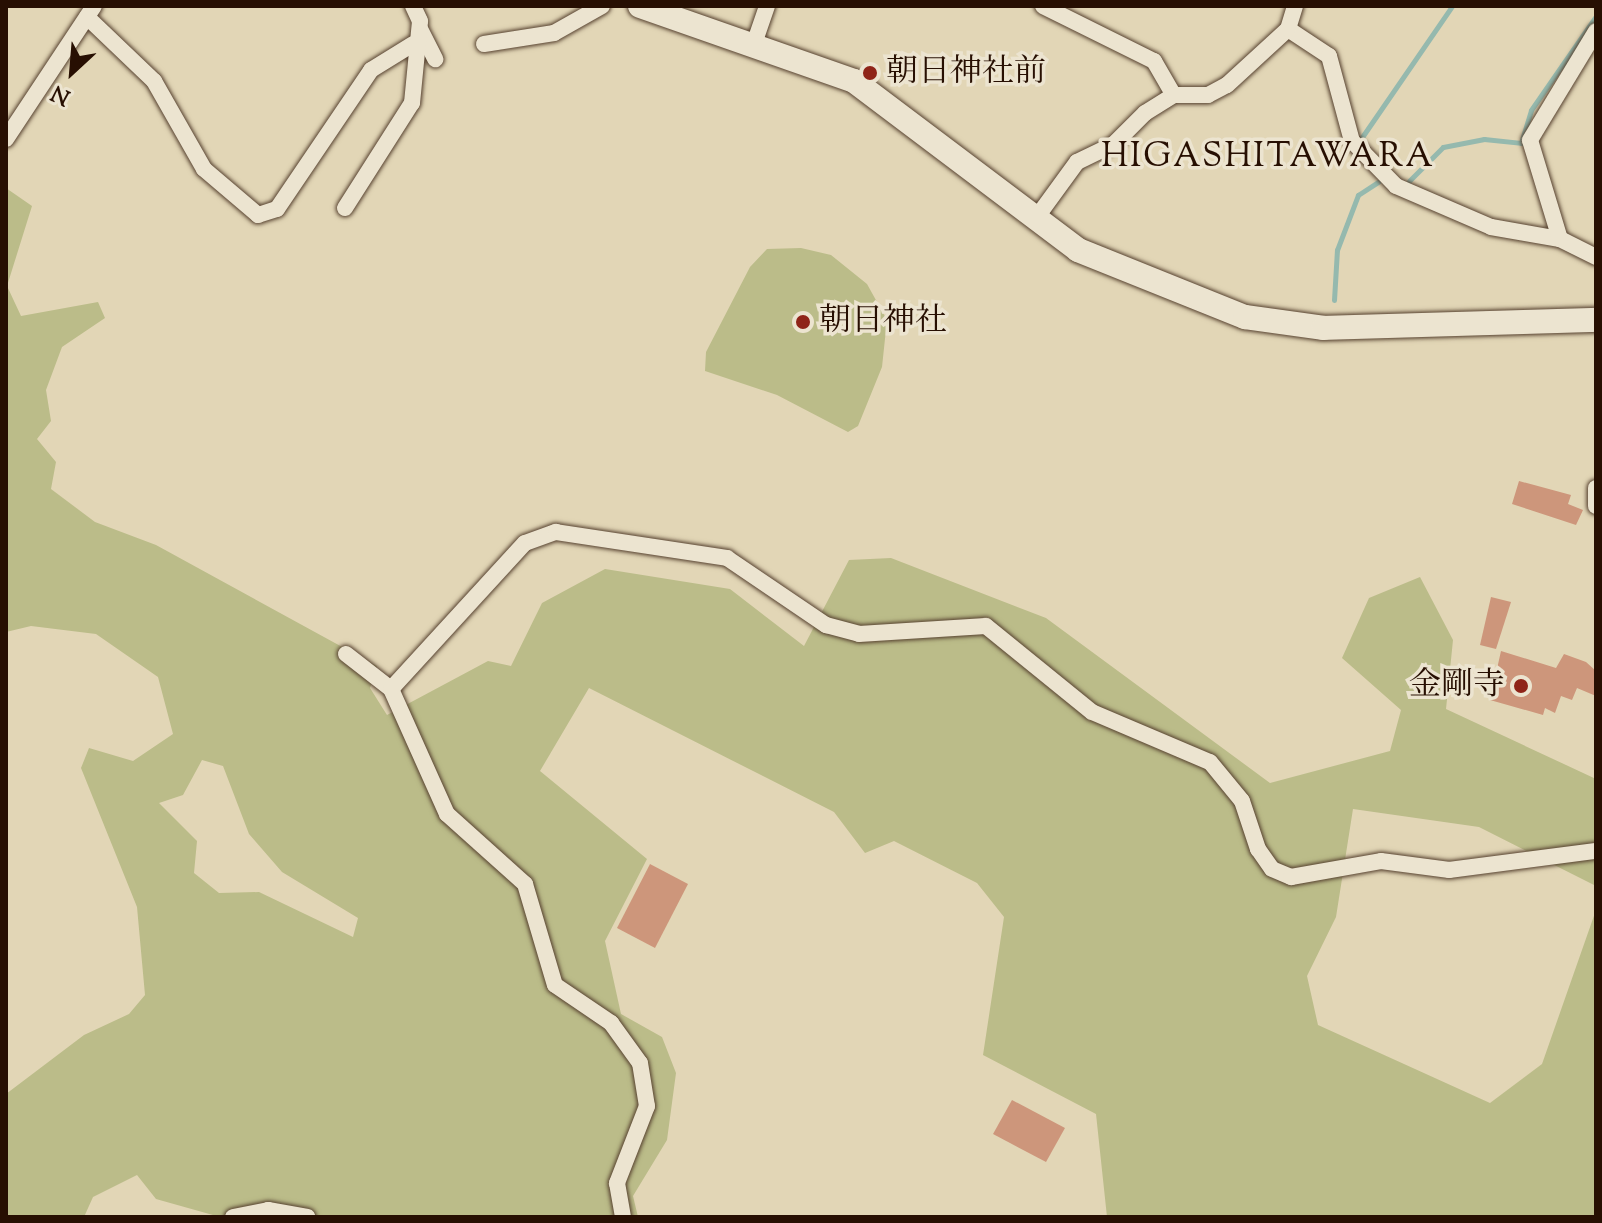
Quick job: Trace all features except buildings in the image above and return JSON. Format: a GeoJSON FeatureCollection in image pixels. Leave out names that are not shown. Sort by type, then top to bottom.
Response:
{"type":"FeatureCollection","features":[{"type":"Feature","properties":{"kind":"street"},"geometry":{"type":"LineString","coordinates":[[345,208],[412,103],[416,36],[413,6]]}},
{"type":"Feature","properties":{"kind":"street"},"geometry":{"type":"LineString","coordinates":[[484,44],[554,33],[602,6]]}},
{"type":"Feature","properties":{"kind":"street"},"geometry":{"type":"LineString","coordinates":[[640,6],[755,41],[875,92],[1034,221],[1078,250],[1245,317],[1324,328],[1596,320]]}},
{"type":"Feature","properties":{"kind":"street"},"geometry":{"type":"LineString","coordinates":[[755,41],[767,6]]}},
{"type":"Feature","properties":{"kind":"street"},"geometry":{"type":"LineString","coordinates":[[1043,6],[1154,61],[1174,95]]}},
{"type":"Feature","properties":{"kind":"street"},"geometry":{"type":"LineString","coordinates":[[1034,221],[1077,162],[1114,144],[1174,95],[1208,95],[1227,85],[1288,29],[1295,6]]}},
{"type":"Feature","properties":{"kind":"street"},"geometry":{"type":"LineString","coordinates":[[6,139],[91,12],[154,81],[204,169],[258,215],[277,209],[371,70],[416,36]]}},
{"type":"Feature","properties":{"kind":"street"},"geometry":{"type":"LineString","coordinates":[[1288,29],[1329,56],[1352,141],[1396,186],[1491,227],[1560,239],[1596,257]]}},
{"type":"Feature","properties":{"kind":"street"},"geometry":{"type":"LineString","coordinates":[[1560,239],[1530,140],[1596,31]]}},
{"type":"Feature","properties":{"kind":"street"},"geometry":{"type":"LineString","coordinates":[[416,36],[435,59]]}},
{"type":"Feature","properties":{"kind":"street"},"geometry":{"type":"LineString","coordinates":[[1596,488],[1596,506]]}},
{"type":"Feature","properties":{"kind":"street"},"geometry":{"type":"LineString","coordinates":[[391,689],[525,543],[556,532],[727,558],[826,625],[859,634],[986,626],[1100,717],[1210,762],[1242,801],[1258,849],[1272,869],[1291,877],[1381,861],[1449,870],[1596,851]]}},
{"type":"Feature","properties":{"kind":"street"},"geometry":{"type":"LineString","coordinates":[[346,654],[391,689],[447,814],[525,884],[555,985],[611,1023],[640,1063],[647,1106],[617,1183],[623,1217]]}},
{"type":"Feature","properties":{"kind":"street"},"geometry":{"type":"LineString","coordinates":[[233,1217],[268,1210],[307,1217]]}},
{"type":"Feature","properties":{"kind":"green space"},"geometry":{"type":"Polygon","coordinates":[[[6,188],[32,206],[7,286],[21,316],[98,302],[105,318],[62,347],[46,390],[51,421],[37,439],[56,462],[51,489],[95,522],[156,545],[377,666],[370,688],[387,715],[488,661],[511,666],[542,603],[605,569],[730,589],[804,646],[849,560],[891,558],[1046,618],[1270,783],[1390,751],[1401,710],[1342,658],[1369,598],[1420,577],[1453,640],[1446,709],[1596,779],[1596,886],[1479,827],[1353,809],[1336,917],[1307,976],[1318,1025],[1490,1103],[1542,1064],[1596,910],[1596,1217],[1107,1217],[1096,1114],[983,1055],[1004,917],[977,883],[894,841],[865,853],[834,812],[589,688],[540,771],[647,859],[605,941],[621,1014],[662,1037],[676,1073],[667,1140],[633,1196],[638,1217],[220,1217],[156,1199],[137,1175],[93,1197],[84,1217],[6,1217],[6,1094],[84,1035],[129,1014],[145,995],[137,907],[81,768],[89,748],[133,761],[173,734],[158,677],[96,634],[31,626],[6,632],[6,188]],[[202,760],[183,795],[159,803],[197,841],[194,873],[219,893],[259,892],[353,937],[358,918],[282,872],[249,834],[223,766],[202,760]]]}},
{"type":"Feature","properties":{"kind":"green space"},"geometry":{"type":"Polygon","coordinates":[[[801,248],[831,255],[867,284],[887,320],[882,367],[858,426],[848,432],[777,395],[705,371],[706,352],[750,267],[767,249],[801,248]]]}},
{"type":"Feature","properties":{"kind":"waterway"},"geometry":{"type":"LineString","coordinates":[[1360,140],[1452,6]]}},
{"type":"Feature","properties":{"kind":"waterway"},"geometry":{"type":"LineString","coordinates":[[1409,181],[1443,147],[1484,139],[1521,143],[1531,110],[1596,16]]}},
{"type":"Feature","properties":{"kind":"waterway"},"geometry":{"type":"LineString","coordinates":[[1334,300],[1337,250],[1358,195],[1378,182]]}},
{"type":"Feature","properties":{"kind":"place","name":"朝日神社前"},"geometry":{"type":"Point","coordinates":[870,73]}},
{"type":"Feature","properties":{"kind":"place","name":"朝日神社"},"geometry":{"type":"Point","coordinates":[803,322]}},
{"type":"Feature","properties":{"kind":"place","name":"金剛寺"},"geometry":{"type":"Point","coordinates":[1521,686]}},
{"type":"Feature","properties":{"kind":"district","name":"HIGASHITAWARA"},"geometry":{"type":"Point","coordinates":[1268,158]}}]}
